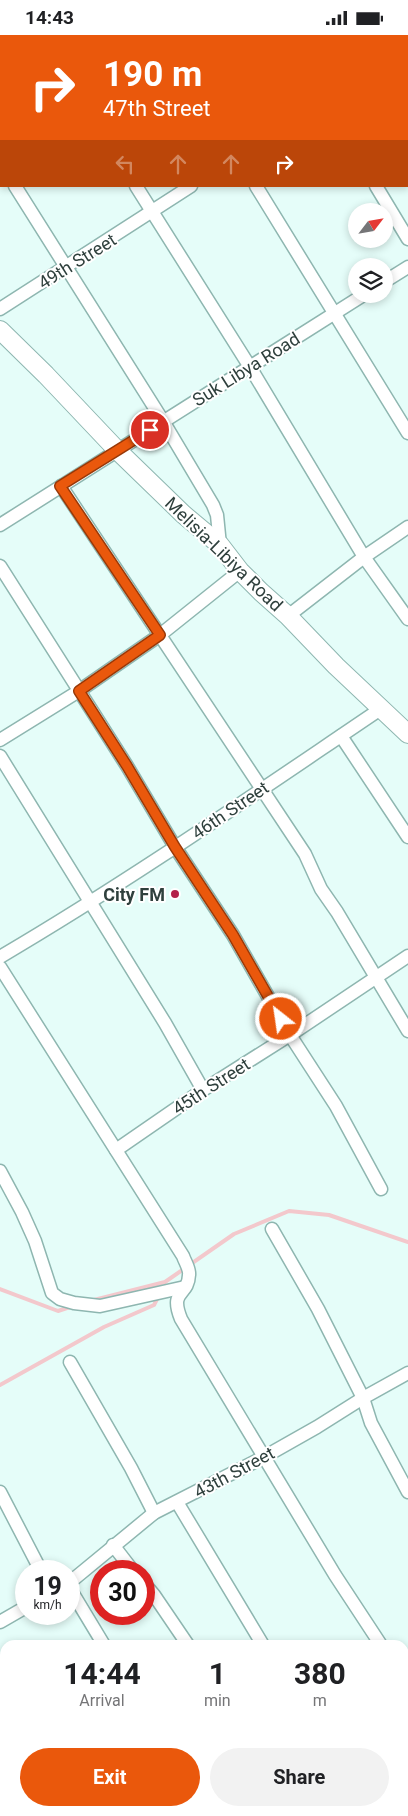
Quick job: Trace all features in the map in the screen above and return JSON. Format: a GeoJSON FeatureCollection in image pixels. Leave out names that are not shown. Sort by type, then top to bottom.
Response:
{"type":"FeatureCollection","features":[{"type":"Feature","properties":{"kind":"main road","name":"Melisia-Libiya Road"},"geometry":{"type":"LineString","coordinates":[[0,330],[46,375],[117,450],[183,514],[220,545],[240,571],[408,734]]}},
{"type":"Feature","properties":{"kind":"street"},"geometry":{"type":"LineString","coordinates":[[16,187],[163,421],[217,515],[220,545]]}},
{"type":"Feature","properties":{"kind":"street"},"geometry":{"type":"LineString","coordinates":[[137,187],[250,367],[364,557],[408,619]]}},
{"type":"Feature","properties":{"kind":"street","name":"49th Street"},"geometry":{"type":"LineString","coordinates":[[0,309],[190,187]]}},
{"type":"Feature","properties":{"kind":"street"},"geometry":{"type":"LineString","coordinates":[[257,187],[408,433]]}},
{"type":"Feature","properties":{"kind":"street"},"geometry":{"type":"LineString","coordinates":[[377,187],[408,239]]}},
{"type":"Feature","properties":{"kind":"street"},"geometry":{"type":"LineString","coordinates":[[393,276],[408,267]]}},
{"type":"Feature","properties":{"kind":"street","name":"Suk Libya Road"},"geometry":{"type":"LineString","coordinates":[[0,525],[350,303]]}},
{"type":"Feature","properties":{"kind":"street"},"geometry":{"type":"LineString","coordinates":[[60,486],[305,854],[321,889],[408,1031]]}},
{"type":"Feature","properties":{"kind":"street"},"geometry":{"type":"LineString","coordinates":[[288,616],[364,557],[408,527]]}},
{"type":"Feature","properties":{"kind":"street"},"geometry":{"type":"LineString","coordinates":[[0,566],[127,766],[175,847],[233,935],[290,1035],[336,1106],[381,1189]]}},
{"type":"Feature","properties":{"kind":"street"},"geometry":{"type":"LineString","coordinates":[[0,740],[79,691],[160,635],[240,571]]}},
{"type":"Feature","properties":{"kind":"street","name":"46th Street"},"geometry":{"type":"LineString","coordinates":[[0,957],[90,903],[262,790],[382,708]]}},
{"type":"Feature","properties":{"kind":"street"},"geometry":{"type":"LineString","coordinates":[[341,736],[408,837]]}},
{"type":"Feature","properties":{"kind":"street"},"geometry":{"type":"LineString","coordinates":[[0,756],[165,1023],[203,1090]]}},
{"type":"Feature","properties":{"kind":"street","name":"45th Street"},"geometry":{"type":"LineString","coordinates":[[116,1150],[203,1090],[290,1035],[408,956]]}},
{"type":"Feature","properties":{"kind":"street"},"geometry":{"type":"LineString","coordinates":[[0,967],[183,1256],[190,1273],[185,1287],[176,1299],[176,1308],[181,1319],[335,1575],[378,1640]]}},
{"type":"Feature","properties":{"kind":"street"},"geometry":{"type":"LineString","coordinates":[[0,1171],[35,1241],[52,1293],[60,1299],[74,1303],[100,1306],[185,1287]]}},
{"type":"Feature","properties":{"kind":"street"},"geometry":{"type":"LineString","coordinates":[[272,1229],[318,1309],[363,1398],[371,1423],[408,1492]]}},
{"type":"Feature","properties":{"kind":"street"},"geometry":{"type":"LineString","coordinates":[[70,1362],[131,1467],[154,1513]]}},
{"type":"Feature","properties":{"kind":"street","name":"43th Street"},"geometry":{"type":"LineString","coordinates":[[80,1574],[154,1513],[264,1457],[408,1373]]}},
{"type":"Feature","properties":{"kind":"street"},"geometry":{"type":"LineString","coordinates":[[0,1492],[36,1560]]}},
{"type":"Feature","properties":{"kind":"street"},"geometry":{"type":"LineString","coordinates":[[177,1502],[260,1640]]}},
{"type":"Feature","properties":{"kind":"street"},"geometry":{"type":"LineString","coordinates":[[113,1545],[125,1560]]}},
{"type":"Feature","properties":{"kind":"street"},"geometry":{"type":"LineString","coordinates":[[155,1596],[185,1640]]}},
{"type":"Feature","properties":{"kind":"street"},"geometry":{"type":"LineString","coordinates":[[80,1605],[101,1640]]}},
{"type":"Feature","properties":{"kind":"street"},"geometry":{"type":"LineString","coordinates":[[0,1622],[15,1613]]}},
{"type":"Feature","properties":{"kind":"waterway"},"geometry":{"type":"LineString","coordinates":[[94,1300],[165,1282],[234,1234],[289,1211],[329,1215],[408,1242]]}},
{"type":"Feature","properties":{"kind":"waterway"},"geometry":{"type":"LineString","coordinates":[[0,1289],[58,1311],[73,1306]]}},
{"type":"Feature","properties":{"kind":"waterway"},"geometry":{"type":"LineString","coordinates":[[0,1385],[104,1327],[154,1305],[158,1297]]}},
{"type":"Feature","properties":{"kind":"place","name":"City FM"},"geometry":{"type":"Point","coordinates":[175,894]}},
{"type":"Feature","properties":{"kind":"route"},"geometry":{"type":"LineString","coordinates":[[150,430],[60,486],[160,635],[79,691],[127,766],[175,847],[233,935],[281,1019]]}}]}
